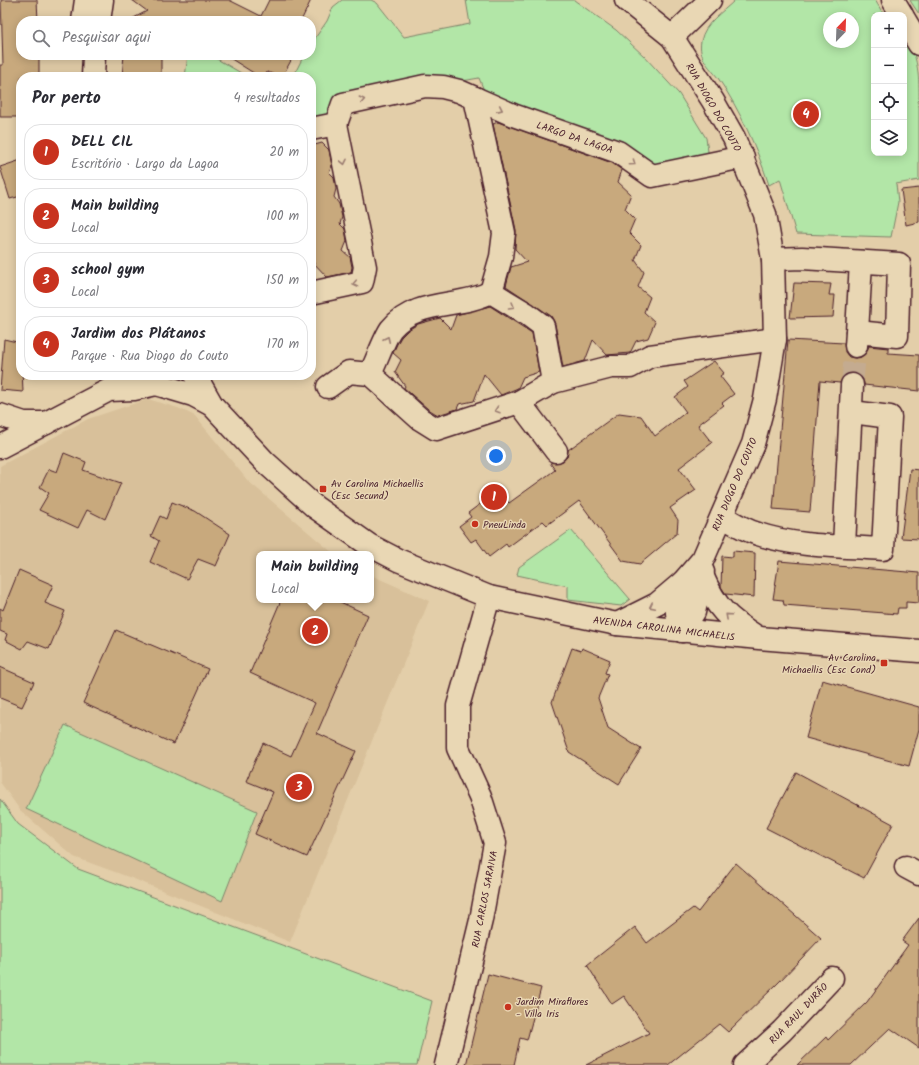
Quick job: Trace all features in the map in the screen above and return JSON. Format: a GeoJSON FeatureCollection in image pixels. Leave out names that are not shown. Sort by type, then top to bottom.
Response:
{"type":"FeatureCollection","features":[{"type":"Feature","properties":{"kind":"street","name":"RUA DIOGO DO COUTO"},"geometry":{"type":"LineString","coordinates":[[626,0],[672,38],[713,101],[743,157],[765,214],[773,259],[775,339],[765,398],[753,444],[696,572],[694,612],[682,631]]}},
{"type":"Feature","properties":{"kind":"street"},"geometry":{"type":"LineString","coordinates":[[672,38],[710,0]]}},
{"type":"Feature","properties":{"kind":"street"},"geometry":{"type":"LineString","coordinates":[[893,0],[900,12]]}},
{"type":"Feature","properties":{"kind":"street"},"geometry":{"type":"LineString","coordinates":[[88,16],[99,6]]}},
{"type":"Feature","properties":{"kind":"street"},"geometry":{"type":"LineString","coordinates":[[907,24],[919,44]]}},
{"type":"Feature","properties":{"kind":"street"},"geometry":{"type":"LineString","coordinates":[[79,60],[79,72]]}},
{"type":"Feature","properties":{"kind":"street"},"geometry":{"type":"LineString","coordinates":[[93,72],[94,60]]}},
{"type":"Feature","properties":{"kind":"street","name":"LARGO DA LAGOA"},"geometry":{"type":"LineString","coordinates":[[336,124],[343,104],[424,86],[454,89],[513,115],[618,152],[652,176],[743,157]]}},
{"type":"Feature","properties":{"kind":"street"},"geometry":{"type":"LineString","coordinates":[[370,374],[391,330],[408,315],[426,308],[482,297],[491,292],[501,257],[504,233],[475,98]]}},
{"type":"Feature","properties":{"kind":"street"},"geometry":{"type":"LineString","coordinates":[[316,128],[336,124],[365,266],[365,276],[362,282],[316,292]]}},
{"type":"Feature","properties":{"kind":"street"},"geometry":{"type":"LineString","coordinates":[[773,259],[802,258],[899,264],[897,336],[856,339],[861,262]]}},
{"type":"Feature","properties":{"kind":"street"},"geometry":{"type":"LineString","coordinates":[[491,292],[527,314],[543,326],[553,382]]}},
{"type":"Feature","properties":{"kind":"street"},"geometry":{"type":"LineString","coordinates":[[328,388],[349,372],[370,374],[420,420],[436,429],[519,402],[553,382],[611,367],[630,367],[650,356],[775,339]]}},
{"type":"Feature","properties":{"kind":"street"},"geometry":{"type":"LineString","coordinates":[[0,447],[46,423],[115,383],[134,389],[153,381],[170,384],[176,380]]}},
{"type":"Feature","properties":{"kind":"street","name":"AVENIDA CAROLINA MICHAELIS"},"geometry":{"type":"LineString","coordinates":[[198,380],[212,405],[265,462],[315,507],[360,538],[398,560],[489,597],[617,624],[759,638],[915,648]]}},
{"type":"Feature","properties":{"kind":"street","name":"AVENIDA CAROLINA MICHAELIS"},"geometry":{"type":"LineString","coordinates":[[153,381],[193,395],[212,405]]}},
{"type":"Feature","properties":{"kind":"street"},"geometry":{"type":"LineString","coordinates":[[844,546],[852,412],[852,385]]}},
{"type":"Feature","properties":{"kind":"street"},"geometry":{"type":"LineString","coordinates":[[519,402],[556,451]]}},
{"type":"Feature","properties":{"kind":"street"},"geometry":{"type":"LineString","coordinates":[[722,516],[757,534],[799,543],[883,549],[890,417],[852,412]]}},
{"type":"Feature","properties":{"kind":"street"},"geometry":{"type":"LineString","coordinates":[[0,415],[24,423],[46,423]]}},
{"type":"Feature","properties":{"kind":"street","name":"RUA DIOGO DO COUTO"},"geometry":{"type":"LineString","coordinates":[[617,624],[657,604],[696,572]]}},
{"type":"Feature","properties":{"kind":"street"},"geometry":{"type":"LineString","coordinates":[[696,572],[720,609],[737,624],[759,638]]}},
{"type":"Feature","properties":{"kind":"street","name":"RUA CARLOS SARAIVA"},"geometry":{"type":"LineString","coordinates":[[446,1065],[481,920],[495,843],[480,796],[458,748],[458,706],[489,597]]}},
{"type":"Feature","properties":{"kind":"street","name":"RUA RAUL DURÃO"},"geometry":{"type":"LineString","coordinates":[[745,1065],[782,1031],[832,978]]}},
{"type":"Feature","properties":{"kind":"shaded area"},"geometry":{"type":"Polygon","coordinates":[[[148,399],[178,408],[195,416],[248,481],[330,551],[256,551],[256,603],[374,603],[374,576],[429,601],[290,942],[134,879],[74,857],[20,810],[0,782],[0,466],[88,419],[148,399]]]}},
{"type":"Feature","properties":{"kind":"green space"},"geometry":{"type":"Polygon","coordinates":[[[342,0],[371,0],[377,3],[404,37],[470,24],[466,0],[574,0],[616,30],[644,56],[679,94],[706,138],[709,158],[658,169],[492,98],[483,88],[479,78],[451,83],[316,121],[316,72],[296,72],[302,60],[316,60],[316,37],[327,21],[333,7],[342,0]]]}},
{"type":"Feature","properties":{"kind":"green space"},"geometry":{"type":"Polygon","coordinates":[[[735,0],[875,0],[882,12],[871,12],[871,156],[907,156],[907,42],[913,51],[918,75],[919,99],[917,101],[919,107],[919,180],[896,184],[898,202],[891,237],[796,234],[780,179],[769,185],[759,157],[741,116],[726,90],[705,61],[701,52],[700,47],[703,34],[715,18],[735,0]]]}},
{"type":"Feature","properties":{"kind":"green space"},"geometry":{"type":"Polygon","coordinates":[[[910,0],[919,0],[919,14],[911,2],[910,0]]]}},
{"type":"Feature","properties":{"kind":"green space"},"geometry":{"type":"Polygon","coordinates":[[[187,60],[219,60],[239,72],[186,72],[187,60]]]}},
{"type":"Feature","properties":{"kind":"green space"},"geometry":{"type":"Polygon","coordinates":[[[571,530],[630,599],[621,606],[568,600],[568,586],[517,575],[519,567],[571,530]]]}},
{"type":"Feature","properties":{"kind":"green space"},"geometry":{"type":"Polygon","coordinates":[[[65,725],[257,811],[222,901],[26,809],[65,725]]]}},
{"type":"Feature","properties":{"kind":"green space"},"geometry":{"type":"Polygon","coordinates":[[[0,799],[18,824],[78,869],[432,1001],[417,1065],[0,1065],[0,799]]]}},
{"type":"Feature","properties":{"kind":"building"},"geometry":{"type":"Polygon","coordinates":[[[1,0],[37,0],[38,16],[16,16],[16,60],[39,60],[39,72],[16,72],[16,117],[0,117],[0,65],[3,65],[1,0]]]}},
{"type":"Feature","properties":{"kind":"building"},"geometry":{"type":"Polygon","coordinates":[[[132,0],[229,0],[261,16],[138,16],[147,11],[132,0]]]}},
{"type":"Feature","properties":{"kind":"building"},"geometry":{"type":"Polygon","coordinates":[[[269,0],[311,0],[303,16],[261,16],[269,0]]]}},
{"type":"Feature","properties":{"kind":"building"},"geometry":{"type":"Polygon","coordinates":[[[124,60],[161,60],[161,72],[122,72],[124,60]]]}},
{"type":"Feature","properties":{"kind":"building"},"geometry":{"type":"Polygon","coordinates":[[[233,60],[291,60],[285,72],[252,72],[233,60]]]}},
{"type":"Feature","properties":{"kind":"building"},"geometry":{"type":"Polygon","coordinates":[[[498,122],[612,163],[622,170],[618,182],[631,194],[625,209],[635,219],[629,233],[641,245],[635,260],[644,272],[638,287],[650,297],[644,312],[655,322],[648,338],[636,341],[630,353],[607,355],[593,340],[585,361],[563,367],[555,324],[551,316],[506,286],[511,267],[527,262],[515,249],[516,230],[493,124],[498,122]]]}},
{"type":"Feature","properties":{"kind":"building"},"geometry":{"type":"Polygon","coordinates":[[[322,143],[329,150],[332,166],[329,172],[334,177],[336,189],[334,197],[339,204],[342,217],[340,224],[345,229],[347,241],[343,251],[350,257],[352,267],[351,272],[327,277],[316,265],[316,145],[322,143]]]}},
{"type":"Feature","properties":{"kind":"building"},"geometry":{"type":"Polygon","coordinates":[[[16,162],[16,197],[10,199],[0,167],[16,162]]]}},
{"type":"Feature","properties":{"kind":"building"},"geometry":{"type":"Polygon","coordinates":[[[919,188],[919,222],[906,225],[901,190],[919,188]]]}},
{"type":"Feature","properties":{"kind":"building"},"geometry":{"type":"Polygon","coordinates":[[[794,283],[831,284],[829,295],[835,295],[833,317],[790,318],[794,283]]]}},
{"type":"Feature","properties":{"kind":"building"},"geometry":{"type":"Polygon","coordinates":[[[490,306],[532,333],[539,372],[523,377],[518,388],[501,395],[484,374],[474,401],[459,404],[457,409],[438,415],[428,409],[404,388],[405,386],[395,372],[401,360],[393,353],[397,344],[408,330],[418,324],[440,318],[451,329],[456,315],[490,306]]]}},
{"type":"Feature","properties":{"kind":"building"},"geometry":{"type":"Polygon","coordinates":[[[4,339],[16,342],[16,380],[23,380],[23,392],[0,390],[4,339]]]}},
{"type":"Feature","properties":{"kind":"building"},"geometry":{"type":"Polygon","coordinates":[[[788,340],[844,343],[845,352],[849,357],[855,358],[861,357],[866,353],[869,346],[888,348],[888,353],[919,355],[919,391],[864,385],[863,379],[858,374],[853,373],[846,374],[840,383],[820,381],[810,512],[773,509],[788,340]]]}},
{"type":"Feature","properties":{"kind":"building"},"geometry":{"type":"Polygon","coordinates":[[[714,361],[724,373],[720,376],[734,394],[722,403],[724,405],[698,425],[712,443],[679,468],[696,490],[670,508],[678,520],[677,533],[640,564],[623,561],[579,501],[547,525],[543,521],[508,547],[506,544],[489,557],[476,539],[471,542],[459,526],[471,517],[468,513],[499,490],[509,503],[555,470],[550,463],[563,461],[567,456],[568,450],[619,413],[641,416],[655,436],[686,412],[675,397],[688,387],[684,381],[714,361]]]}},
{"type":"Feature","properties":{"kind":"building"},"geometry":{"type":"Polygon","coordinates":[[[64,453],[86,462],[83,470],[121,483],[105,519],[87,510],[78,528],[39,510],[49,493],[40,487],[49,469],[57,472],[64,453]]]}},
{"type":"Feature","properties":{"kind":"building"},"geometry":{"type":"Polygon","coordinates":[[[910,469],[919,470],[919,539],[901,538],[910,469]]]}},
{"type":"Feature","properties":{"kind":"building"},"geometry":{"type":"Polygon","coordinates":[[[172,502],[195,511],[230,534],[216,566],[198,559],[187,579],[150,562],[159,541],[151,536],[160,516],[166,519],[172,502]]]}},
{"type":"Feature","properties":{"kind":"building"},"geometry":{"type":"Polygon","coordinates":[[[733,551],[755,553],[754,597],[726,594],[721,587],[722,556],[733,557],[733,551]]]}},
{"type":"Feature","properties":{"kind":"building"},"geometry":{"type":"Polygon","coordinates":[[[779,561],[919,573],[919,603],[906,602],[906,608],[898,608],[897,614],[784,605],[783,600],[773,599],[779,561]]]}},
{"type":"Feature","properties":{"kind":"building"},"geometry":{"type":"Polygon","coordinates":[[[19,570],[53,585],[45,603],[65,611],[49,649],[28,641],[22,649],[5,640],[7,634],[0,631],[0,608],[3,610],[19,570]]]}},
{"type":"Feature","properties":{"kind":"building"},"geometry":{"type":"Polygon","coordinates":[[[280,603],[342,603],[368,615],[317,733],[356,751],[307,857],[255,834],[273,792],[246,781],[263,743],[291,756],[315,703],[250,673],[280,603]]]}},
{"type":"Feature","properties":{"kind":"building"},"geometry":{"type":"Polygon","coordinates":[[[116,630],[208,669],[174,744],[83,703],[116,630]]]}},
{"type":"Feature","properties":{"kind":"building"},"geometry":{"type":"Polygon","coordinates":[[[572,648],[581,651],[582,648],[610,660],[605,673],[608,674],[598,698],[608,728],[641,749],[619,784],[569,752],[552,702],[572,648]]]}},
{"type":"Feature","properties":{"kind":"building"},"geometry":{"type":"Polygon","coordinates":[[[0,667],[34,682],[22,707],[0,698],[0,667]]]}},
{"type":"Feature","properties":{"kind":"building"},"geometry":{"type":"Polygon","coordinates":[[[822,680],[919,707],[919,729],[909,766],[806,738],[822,680]]]}},
{"type":"Feature","properties":{"kind":"building"},"geometry":{"type":"Polygon","coordinates":[[[796,772],[893,824],[864,878],[766,828],[796,772]]]}},
{"type":"Feature","properties":{"kind":"building"},"geometry":{"type":"Polygon","coordinates":[[[736,863],[821,938],[728,1032],[719,1024],[668,1065],[586,1065],[649,1033],[624,996],[612,1004],[587,965],[635,927],[647,943],[693,908],[698,912],[736,863]]]}},
{"type":"Feature","properties":{"kind":"building"},"geometry":{"type":"Polygon","coordinates":[[[919,918],[919,1048],[890,1028],[851,1065],[797,1065],[826,1037],[828,1040],[867,1002],[908,945],[902,941],[919,918]]]}},
{"type":"Feature","properties":{"kind":"building","name":"Jardim Miraflores - Villa Iris"},"geometry":{"type":"Polygon","coordinates":[[[488,974],[541,988],[527,1040],[520,1038],[514,1065],[466,1065],[488,974]]]}},
{"type":"Feature","properties":{"kind":"tunnel"},"geometry":{"type":"LineString","coordinates":[[852,385],[856,346]]}},
{"type":"Feature","properties":{"kind":"place","name":"Jardim dos Plátanos"},"geometry":{"type":"Point","coordinates":[806,114]}},
{"type":"Feature","properties":{"kind":"place","name":"Av Carolina Michaellis (Esc Secund)"},"geometry":{"type":"Point","coordinates":[323,489]}},
{"type":"Feature","properties":{"kind":"place","name":"DELL CIL"},"geometry":{"type":"Point","coordinates":[494,497]}},
{"type":"Feature","properties":{"kind":"place","name":"PneuLinda"},"geometry":{"type":"Point","coordinates":[475,524]}},
{"type":"Feature","properties":{"kind":"place","name":"Main building"},"geometry":{"type":"Point","coordinates":[315,631]}},
{"type":"Feature","properties":{"kind":"place","name":"Av Carolina Michaellis (Esc Cond)"},"geometry":{"type":"Point","coordinates":[884,663]}},
{"type":"Feature","properties":{"kind":"place","name":"school gym"},"geometry":{"type":"Point","coordinates":[299,787]}},
{"type":"Feature","properties":{"kind":"place","name":"Jardim Miraflores - Villa Iris"},"geometry":{"type":"Point","coordinates":[508,1007]}}]}
